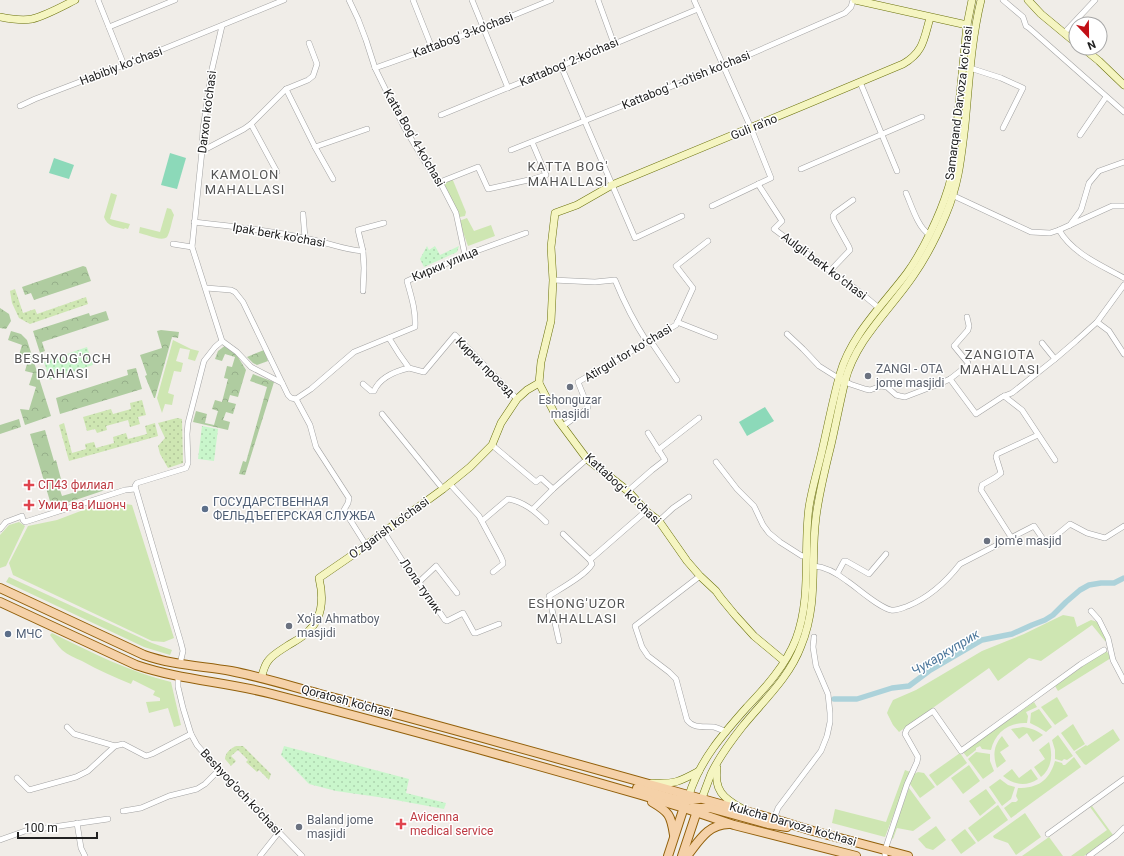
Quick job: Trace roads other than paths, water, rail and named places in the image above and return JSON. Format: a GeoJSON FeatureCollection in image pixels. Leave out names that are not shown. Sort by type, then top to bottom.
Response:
{"type":"FeatureCollection","features":[{"type":"Feature","properties":{"kind":"main road"},"geometry":{"type":"LineString","coordinates":[[0,18],[22,20],[31,19],[75,0]]}},
{"type":"Feature","properties":{"kind":"main road"},"geometry":{"type":"LineString","coordinates":[[854,0],[967,26]]}},
{"type":"Feature","properties":{"kind":"main road","name":"Samarqand Darvoza koʻchasi"},"geometry":{"type":"LineString","coordinates":[[702,798],[710,776],[728,745],[791,668],[800,650],[807,630],[811,610],[816,517],[846,356],[879,308],[908,272],[941,210],[949,187],[953,165],[967,26],[972,0]]}},
{"type":"Feature","properties":{"kind":"main road","name":"Samarqand Darvoza koʻchasi"},"geometry":{"type":"LineString","coordinates":[[686,801],[699,771],[712,749],[771,680],[784,661],[796,639],[804,611],[808,516],[814,481],[842,380],[857,350],[913,276],[927,254],[938,234],[954,196],[960,166],[976,22],[981,0]]}},
{"type":"Feature","properties":{"kind":"main road"},"geometry":{"type":"LineString","coordinates":[[1028,0],[1041,14],[1068,36]]}},
{"type":"Feature","properties":{"kind":"main road","name":"Guli ra'no"},"geometry":{"type":"LineString","coordinates":[[553,280],[551,247],[556,213],[577,205],[612,185],[903,64],[914,56],[921,47],[930,18]]}},
{"type":"Feature","properties":{"kind":"main road"},"geometry":{"type":"LineString","coordinates":[[1092,56],[1124,85]]}},
{"type":"Feature","properties":{"kind":"main road"},"geometry":{"type":"LineString","coordinates":[[539,383],[541,362],[551,321],[553,280]]}},
{"type":"Feature","properties":{"kind":"main road","name":"O‘zgarish ko‘chasi"},"geometry":{"type":"LineString","coordinates":[[261,678],[268,660],[305,635],[317,621],[320,614],[322,600],[322,587],[319,578],[443,489],[470,467],[492,445],[501,423],[517,399],[527,390],[539,383]]}},
{"type":"Feature","properties":{"kind":"main road","name":"Kattabogʻ koʻchasi"},"geometry":{"type":"LineString","coordinates":[[539,383],[558,420],[588,459],[628,491],[646,511],[659,521],[700,576],[716,591],[754,636],[784,661]]}},
{"type":"Feature","properties":{"kind":"main road"},"geometry":{"type":"LineString","coordinates":[[814,481],[822,483]]}},
{"type":"Feature","properties":{"kind":"main road","name":"Qoratosh ko'chasi"},"geometry":{"type":"LineString","coordinates":[[0,588],[144,655],[163,661],[233,671],[474,735],[645,782],[686,801]]}},
{"type":"Feature","properties":{"kind":"main road","name":"Qoratosh ko'chasi"},"geometry":{"type":"LineString","coordinates":[[0,602],[136,665],[162,673],[259,691],[358,716],[641,795],[686,801],[702,798]]}},
{"type":"Feature","properties":{"kind":"main road"},"geometry":{"type":"LineString","coordinates":[[64,632],[70,621]]}},
{"type":"Feature","properties":{"kind":"main road"},"geometry":{"type":"LineString","coordinates":[[178,676],[180,664]]}},
{"type":"Feature","properties":{"kind":"main road"},"geometry":{"type":"LineString","coordinates":[[259,691],[261,678]]}},
{"type":"Feature","properties":{"kind":"main road"},"geometry":{"type":"LineString","coordinates":[[736,720],[742,720],[744,723],[743,727]]}},
{"type":"Feature","properties":{"kind":"main road"},"geometry":{"type":"LineString","coordinates":[[719,759],[716,777],[719,791],[729,801],[744,810]]}},
{"type":"Feature","properties":{"kind":"main road"},"geometry":{"type":"LineString","coordinates":[[645,782],[671,783],[699,771]]}},
{"type":"Feature","properties":{"kind":"main road"},"geometry":{"type":"LineString","coordinates":[[587,780],[615,782],[686,801],[668,856]]}},
{"type":"Feature","properties":{"kind":"main road"},"geometry":{"type":"LineString","coordinates":[[641,795],[667,812],[672,822],[674,836]]}},
{"type":"Feature","properties":{"kind":"main road"},"geometry":{"type":"LineString","coordinates":[[682,856],[702,798]]}},
{"type":"Feature","properties":{"kind":"main road","name":"Kukcha Darvoza ko'chasi"},"geometry":{"type":"LineString","coordinates":[[702,798],[885,853],[908,856]]}},
{"type":"Feature","properties":{"kind":"main road","name":"Kukcha Darvoza ko'chasi"},"geometry":{"type":"LineString","coordinates":[[686,801],[698,810],[734,825],[856,856]]}},
{"type":"Feature","properties":{"kind":"main road"},"geometry":{"type":"LineString","coordinates":[[698,810],[710,808],[768,824],[813,831]]}},
{"type":"Feature","properties":{"kind":"main road"},"geometry":{"type":"LineString","coordinates":[[687,856],[711,828],[720,825],[734,825]]}},
{"type":"Feature","properties":{"kind":"street"},"geometry":{"type":"LineString","coordinates":[[98,0],[124,65]]}},
{"type":"Feature","properties":{"kind":"street"},"geometry":{"type":"LineString","coordinates":[[109,27],[175,0]]}},
{"type":"Feature","properties":{"kind":"street"},"geometry":{"type":"LineString","coordinates":[[222,26],[284,0]]}},
{"type":"Feature","properties":{"kind":"street","name":"Katta Bog' 4-ko'chasi"},"geometry":{"type":"LineString","coordinates":[[349,0],[366,40],[374,68],[404,126],[431,172],[440,182],[456,213],[465,255]]}},
{"type":"Feature","properties":{"kind":"street"},"geometry":{"type":"LineString","coordinates":[[412,0],[432,48]]}},
{"type":"Feature","properties":{"kind":"street"},"geometry":{"type":"LineString","coordinates":[[472,0],[508,88]]}},
{"type":"Feature","properties":{"kind":"street","name":"Kattabog' 3-ko'chasi"},"geometry":{"type":"LineString","coordinates":[[374,68],[432,48],[551,0]]}},
{"type":"Feature","properties":{"kind":"street"},"geometry":{"type":"LineString","coordinates":[[598,0],[614,44]]}},
{"type":"Feature","properties":{"kind":"street"},"geometry":{"type":"LineString","coordinates":[[694,0],[722,66],[751,128],[771,178],[712,206]]}},
{"type":"Feature","properties":{"kind":"street","name":"Kattabog' 1-o'tish ko'chasi"},"geometry":{"type":"LineString","coordinates":[[511,150],[585,122],[722,66],[845,13],[851,7],[854,0]]}},
{"type":"Feature","properties":{"kind":"street"},"geometry":{"type":"LineString","coordinates":[[1003,0],[1023,17],[1026,26],[1124,112]]}},
{"type":"Feature","properties":{"kind":"street"},"geometry":{"type":"LineString","coordinates":[[1064,33],[1095,0]]}},
{"type":"Feature","properties":{"kind":"street","name":"Kattabog' 2-ko'chasi"},"geometry":{"type":"LineString","coordinates":[[441,115],[698,9]]}},
{"type":"Feature","properties":{"kind":"street","name":"Habibiy koʻchasi"},"geometry":{"type":"LineString","coordinates":[[20,106],[222,26]]}},
{"type":"Feature","properties":{"kind":"street","name":"Darxon ko'chasi"},"geometry":{"type":"LineString","coordinates":[[222,26],[212,69],[203,129],[192,247],[222,341]]}},
{"type":"Feature","properties":{"kind":"street"},"geometry":{"type":"LineString","coordinates":[[202,151],[244,129],[251,124],[286,89],[308,80],[313,76],[317,64],[309,44]]}},
{"type":"Feature","properties":{"kind":"street"},"geometry":{"type":"LineString","coordinates":[[561,66],[635,238],[682,216]]}},
{"type":"Feature","properties":{"kind":"street"},"geometry":{"type":"LineString","coordinates":[[970,68],[1000,78],[1022,88],[1003,128]]}},
{"type":"Feature","properties":{"kind":"street"},"geometry":{"type":"LineString","coordinates":[[860,82],[897,171]]}},
{"type":"Feature","properties":{"kind":"street"},"geometry":{"type":"LineString","coordinates":[[286,89],[333,179]]}},
{"type":"Feature","properties":{"kind":"street"},"geometry":{"type":"LineString","coordinates":[[1080,135],[1106,97]]}},
{"type":"Feature","properties":{"kind":"street"},"geometry":{"type":"LineString","coordinates":[[800,169],[922,117]]}},
{"type":"Feature","properties":{"kind":"street"},"geometry":{"type":"LineString","coordinates":[[251,124],[277,172]]}},
{"type":"Feature","properties":{"kind":"street"},"geometry":{"type":"LineString","coordinates":[[315,147],[368,129]]}},
{"type":"Feature","properties":{"kind":"street"},"geometry":{"type":"LineString","coordinates":[[440,182],[478,167],[488,189],[546,175],[532,142]]}},
{"type":"Feature","properties":{"kind":"street"},"geometry":{"type":"LineString","coordinates":[[1070,225],[1081,210],[1089,183],[1098,171],[1124,162]]}},
{"type":"Feature","properties":{"kind":"street","name":"Aulgli berk koʻchasi"},"geometry":{"type":"LineString","coordinates":[[758,184],[782,221],[774,229],[856,289],[879,308]]}},
{"type":"Feature","properties":{"kind":"street"},"geometry":{"type":"LineString","coordinates":[[906,193],[925,232],[929,234]]}},
{"type":"Feature","properties":{"kind":"street"},"geometry":{"type":"LineString","coordinates":[[954,196],[1031,232],[1050,233],[1112,206],[1124,206]]}},
{"type":"Feature","properties":{"kind":"street"},"geometry":{"type":"LineString","coordinates":[[830,271],[850,250],[833,216],[834,213],[853,200]]}},
{"type":"Feature","properties":{"kind":"street"},"geometry":{"type":"LineString","coordinates":[[303,214],[306,238]]}},
{"type":"Feature","properties":{"kind":"street","name":"Ipak berk ko'chasi"},"geometry":{"type":"LineString","coordinates":[[194,222],[261,230],[306,238],[354,251],[363,251]]}},
{"type":"Feature","properties":{"kind":"street"},"geometry":{"type":"LineString","coordinates":[[363,290],[363,251],[358,230],[384,223]]}},
{"type":"Feature","properties":{"kind":"street"},"geometry":{"type":"LineString","coordinates":[[1059,230],[1063,237],[1078,252],[1124,278]]}},
{"type":"Feature","properties":{"kind":"street","name":"Кирки улица"},"geometry":{"type":"LineString","coordinates":[[296,399],[311,389],[354,352],[415,327],[416,316],[414,305],[406,281],[465,255],[526,233]]}},
{"type":"Feature","properties":{"kind":"street","name":"Atirgul tor koʻchasi"},"geometry":{"type":"LineString","coordinates":[[563,426],[588,409],[578,382],[676,325],[693,288],[676,266],[708,241]]}},
{"type":"Feature","properties":{"kind":"street"},"geometry":{"type":"LineString","coordinates":[[173,244],[192,247]]}},
{"type":"Feature","properties":{"kind":"street"},"geometry":{"type":"LineString","coordinates":[[553,280],[595,282],[615,280],[634,322],[677,380]]}},
{"type":"Feature","properties":{"kind":"street"},"geometry":{"type":"LineString","coordinates":[[950,379],[976,414],[1004,396],[1012,393],[1076,341],[1097,322],[1124,285]]}},
{"type":"Feature","properties":{"kind":"street"},"geometry":{"type":"LineString","coordinates":[[206,288],[231,290],[235,292],[243,302],[289,397],[296,399],[310,425],[316,447],[349,498],[344,510],[366,545]]}},
{"type":"Feature","properties":{"kind":"street"},"geometry":{"type":"LineString","coordinates":[[787,334],[819,366],[842,380],[870,390],[882,386],[896,395],[904,397],[950,379],[968,365],[954,346],[968,330],[969,326],[967,317]]}},
{"type":"Feature","properties":{"kind":"street"},"geometry":{"type":"LineString","coordinates":[[677,322],[715,337]]}},
{"type":"Feature","properties":{"kind":"street"},"geometry":{"type":"LineString","coordinates":[[1097,322],[1109,332],[1124,354]]}},
{"type":"Feature","properties":{"kind":"street","name":"Кирки проезд"},"geometry":{"type":"LineString","coordinates":[[409,368],[424,372],[455,335],[517,399]]}},
{"type":"Feature","properties":{"kind":"street"},"geometry":{"type":"LineString","coordinates":[[363,384],[371,391],[374,391],[382,379],[400,370],[409,368],[389,338]]}},
{"type":"Feature","properties":{"kind":"street"},"geometry":{"type":"LineString","coordinates":[[180,664],[183,652],[181,643],[134,486],[137,483],[186,468],[188,463],[188,423],[204,361],[214,347],[222,341],[237,352],[251,366],[282,383]]}},
{"type":"Feature","properties":{"kind":"street"},"geometry":{"type":"LineString","coordinates":[[1042,343],[1055,359]]}},
{"type":"Feature","properties":{"kind":"street"},"geometry":{"type":"LineString","coordinates":[[1004,396],[1022,410],[1055,460]]}},
{"type":"Feature","properties":{"kind":"street"},"geometry":{"type":"LineString","coordinates":[[382,414],[443,489]]}},
{"type":"Feature","properties":{"kind":"street"},"geometry":{"type":"LineString","coordinates":[[658,450],[699,418]]}},
{"type":"Feature","properties":{"kind":"street"},"geometry":{"type":"LineString","coordinates":[[628,491],[665,460],[648,433]]}},
{"type":"Feature","properties":{"kind":"street"},"geometry":{"type":"LineString","coordinates":[[1011,537],[981,490],[981,486],[1001,473],[996,457],[997,454],[1038,435]]}},
{"type":"Feature","properties":{"kind":"street"},"geometry":{"type":"LineString","coordinates":[[492,445],[536,482],[541,478],[553,489]]}},
{"type":"Feature","properties":{"kind":"street"},"geometry":{"type":"LineString","coordinates":[[533,509],[553,489],[588,459]]}},
{"type":"Feature","properties":{"kind":"street"},"geometry":{"type":"LineString","coordinates":[[716,462],[737,489],[754,506],[764,525],[774,538],[802,556],[807,555]]}},
{"type":"Feature","properties":{"kind":"street"},"geometry":{"type":"LineString","coordinates":[[449,483],[479,516],[503,562],[502,566],[493,572]]}},
{"type":"Feature","properties":{"kind":"street"},"geometry":{"type":"LineString","coordinates":[[0,529],[6,522],[22,516],[25,522],[125,490],[135,489]]}},
{"type":"Feature","properties":{"kind":"street"},"geometry":{"type":"LineString","coordinates":[[659,521],[673,508],[689,497]]}},
{"type":"Feature","properties":{"kind":"street"},"geometry":{"type":"LineString","coordinates":[[482,521],[508,499],[525,504],[533,509],[546,522]]}},
{"type":"Feature","properties":{"kind":"street"},"geometry":{"type":"LineString","coordinates":[[590,560],[646,511]]}},
{"type":"Feature","properties":{"kind":"street"},"geometry":{"type":"LineString","coordinates":[[814,566],[819,566],[837,574],[884,607],[896,611],[920,600],[939,588],[960,564],[1035,526],[1047,543],[1071,524],[1087,533],[1106,538],[1124,526]]}},
{"type":"Feature","properties":{"kind":"street","name":"Лола тупик"},"geometry":{"type":"LineString","coordinates":[[384,532],[404,565],[419,582],[446,621],[463,612],[476,633],[499,624]]}},
{"type":"Feature","properties":{"kind":"street"},"geometry":{"type":"LineString","coordinates":[[559,641],[550,596],[581,575],[591,567],[592,564],[590,560],[563,534]]}},
{"type":"Feature","properties":{"kind":"street"},"geometry":{"type":"LineString","coordinates":[[837,574],[844,561],[869,574],[886,554]]}},
{"type":"Feature","properties":{"kind":"street"},"geometry":{"type":"LineString","coordinates":[[419,582],[436,566],[458,593]]}},
{"type":"Feature","properties":{"kind":"street"},"geometry":{"type":"LineString","coordinates":[[700,576],[635,626],[642,647],[648,656],[676,679],[687,720],[695,726],[716,728],[726,732]]}},
{"type":"Feature","properties":{"kind":"street"},"geometry":{"type":"LineString","coordinates":[[1091,611],[1099,620],[1108,638],[1113,660],[1124,681]]}},
{"type":"Feature","properties":{"kind":"street"},"geometry":{"type":"LineString","coordinates":[[774,819],[778,808],[823,747],[829,729],[830,713],[828,694],[816,666],[813,647],[814,636]]}},
{"type":"Feature","properties":{"kind":"street"},"geometry":{"type":"LineString","coordinates":[[885,853],[907,784],[918,757],[905,734],[908,728],[933,711],[961,751],[1081,664],[1104,650]]}},
{"type":"Feature","properties":{"kind":"street","name":"Beshyog'och ko'chasi"},"geometry":{"type":"LineString","coordinates":[[178,676],[179,695],[194,740],[219,770],[302,856]]}},
{"type":"Feature","properties":{"kind":"street"},"geometry":{"type":"LineString","coordinates":[[67,726],[74,734],[115,746]]}},
{"type":"Feature","properties":{"kind":"street"},"geometry":{"type":"LineString","coordinates":[[17,778],[29,790],[76,777],[88,771],[115,746],[123,744],[146,756],[191,734]]}},
{"type":"Feature","properties":{"kind":"street"},"geometry":{"type":"LineString","coordinates":[[123,811],[141,808],[169,796],[197,790],[219,770]]}},
{"type":"Feature","properties":{"kind":"street"},"geometry":{"type":"LineString","coordinates":[[1048,834],[1124,779]]}},
{"type":"Feature","properties":{"kind":"street"},"geometry":{"type":"LineString","coordinates":[[0,840],[24,831],[108,819]]}},
{"type":"Feature","properties":{"kind":"street"},"geometry":{"type":"LineString","coordinates":[[77,823],[81,848],[85,856]]}},
{"type":"Feature","properties":{"kind":"street"},"geometry":{"type":"LineString","coordinates":[[1089,856],[1116,836],[1124,828]]}},
{"type":"Feature","properties":{"kind":"street"},"geometry":{"type":"LineString","coordinates":[[260,856],[279,832]]}},
{"type":"Feature","properties":{"kind":"waterway","name":"Чукаркуприк"},"geometry":{"type":"LineString","coordinates":[[834,699],[857,699],[892,688],[909,686],[929,671],[982,640],[1012,634],[1045,620],[1053,615],[1080,590],[1089,585],[1114,583],[1124,578]]}},
{"type":"Feature","properties":{"kind":"place","name":"ZANGI - OTA jome masjidi"},"geometry":{"type":"Point","coordinates":[868,376]}},
{"type":"Feature","properties":{"kind":"place","name":"Eshonguzar masjidi"},"geometry":{"type":"Point","coordinates":[570,387]}},
{"type":"Feature","properties":{"kind":"place","name":"СП43 филиал"},"geometry":{"type":"Point","coordinates":[29,485]}},
{"type":"Feature","properties":{"kind":"place","name":"Умид ва Ишонч"},"geometry":{"type":"Point","coordinates":[29,505]}},
{"type":"Feature","properties":{"kind":"place","name":"ГОСУДАРСТВЕННАЯ ФЕЛЬДЪЕГЕРСКАЯ СЛУЖБА"},"geometry":{"type":"Point","coordinates":[205,509]}},
{"type":"Feature","properties":{"kind":"place","name":"jom'e masjid"},"geometry":{"type":"Point","coordinates":[987,541]}},
{"type":"Feature","properties":{"kind":"place","name":"Xo'ja Ahmatboy masjidi"},"geometry":{"type":"Point","coordinates":[289,626]}},
{"type":"Feature","properties":{"kind":"place","name":"МЧС"},"geometry":{"type":"Point","coordinates":[8,634]}},
{"type":"Feature","properties":{"kind":"place","name":"Avicenna medical service"},"geometry":{"type":"Point","coordinates":[401,824]}},
{"type":"Feature","properties":{"kind":"place","name":"Baland jome masjidi"},"geometry":{"type":"Point","coordinates":[299,827]}},
{"type":"Feature","properties":{"kind":"district","name":"KATTA BOG' MAHALLASI"},"geometry":{"type":"Point","coordinates":[568,174]}},
{"type":"Feature","properties":{"kind":"district","name":"KAMOLON MAHALLASI"},"geometry":{"type":"Point","coordinates":[245,182]}},
{"type":"Feature","properties":{"kind":"district","name":"ZANGIOTA MAHALLASI"},"geometry":{"type":"Point","coordinates":[1000,362]}},
{"type":"Feature","properties":{"kind":"district","name":"BESHYOG'OCH DAHASI"},"geometry":{"type":"Point","coordinates":[63,366]}},
{"type":"Feature","properties":{"kind":"district","name":"ESHONG'UZOR MAHALLASI"},"geometry":{"type":"Point","coordinates":[577,610]}}]}
